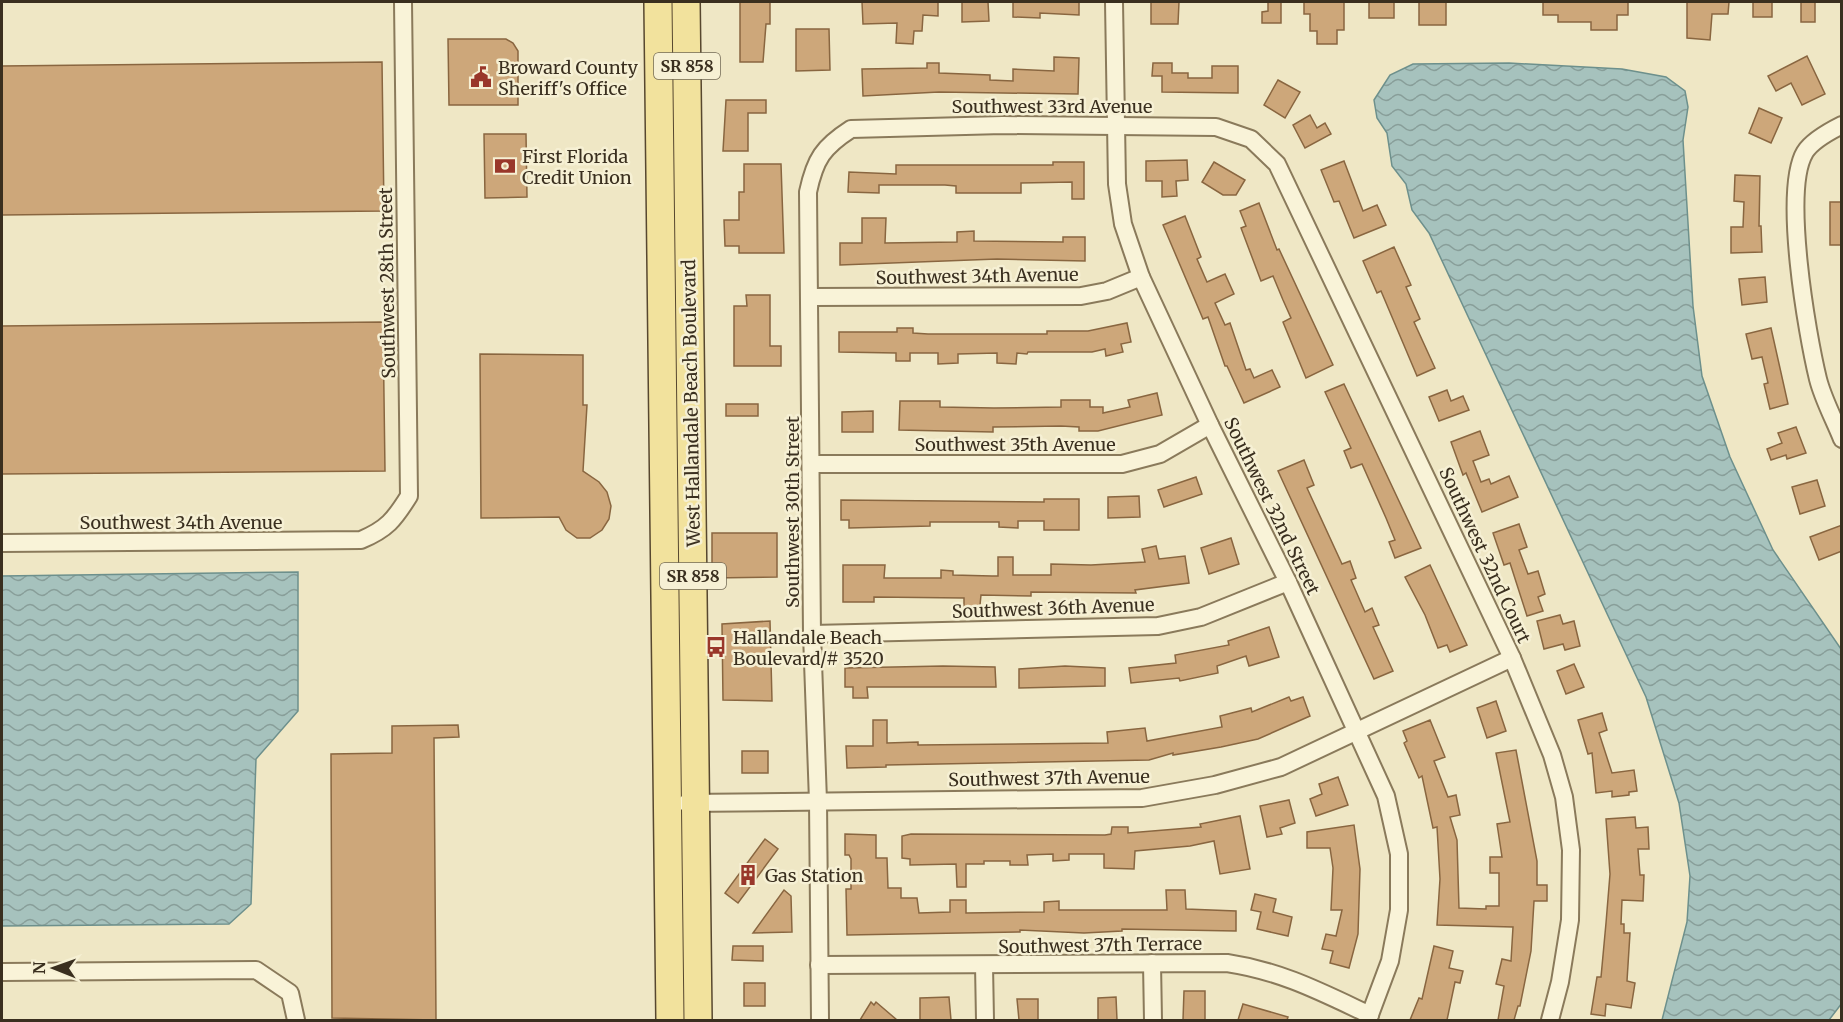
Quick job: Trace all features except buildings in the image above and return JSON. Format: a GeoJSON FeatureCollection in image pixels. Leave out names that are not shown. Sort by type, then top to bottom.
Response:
{"type":"FeatureCollection","features":[{"type":"Feature","properties":{"kind":"main road","name":"West Hallandale Beach Boulevard"},"geometry":{"type":"LineString","coordinates":[[658,2],[670,1020]]}},
{"type":"Feature","properties":{"kind":"main road","name":"West Hallandale Beach Boulevard"},"geometry":{"type":"LineString","coordinates":[[686,2],[698,1020]]}},
{"type":"Feature","properties":{"kind":"main road"},"geometry":{"type":"LineString","coordinates":[[660,183],[674,213],[675,311],[690,337]]}},
{"type":"Feature","properties":{"kind":"main road"},"geometry":{"type":"LineString","coordinates":[[662,340],[679,377],[680,476],[692,504]]}},
{"type":"Feature","properties":{"kind":"street","name":"Southwest 28th Street"},"geometry":{"type":"LineString","coordinates":[[361,540],[384,530],[409,496],[403,2]]}},
{"type":"Feature","properties":{"kind":"street","name":"Southwest 32nd Street"},"geometry":{"type":"LineString","coordinates":[[1114,2],[1117,184],[1123,224],[1141,277],[1210,425],[1288,582],[1386,796],[1399,855],[1399,910],[1390,961],[1369,1018]]}},
{"type":"Feature","properties":{"kind":"street","name":"Southwest 33rd Avenue"},"geometry":{"type":"LineString","coordinates":[[851,129],[1117,124],[1216,127],[1251,139]]}},
{"type":"Feature","properties":{"kind":"street"},"geometry":{"type":"LineString","coordinates":[[1842,125],[1828,131],[1805,152],[1796,184],[1799,282],[1818,381],[1842,439]]}},
{"type":"Feature","properties":{"kind":"street","name":"Southwest 30th Street"},"geometry":{"type":"LineString","coordinates":[[820,1020],[819,801],[812,634],[808,192],[818,157],[833,141],[851,129]]}},
{"type":"Feature","properties":{"kind":"street","name":"Southwest 32nd Court"},"geometry":{"type":"LineString","coordinates":[[1251,139],[1278,164],[1512,658],[1552,755],[1564,797],[1571,850],[1570,920],[1560,982],[1550,1020]]}},
{"type":"Feature","properties":{"kind":"street","name":"Southwest 34th Avenue"},"geometry":{"type":"LineString","coordinates":[[810,297],[1081,296],[1107,291],[1141,277]]}},
{"type":"Feature","properties":{"kind":"street","name":"Southwest 35th Avenue"},"geometry":{"type":"LineString","coordinates":[[812,464],[1122,464],[1160,454],[1210,425]]}},
{"type":"Feature","properties":{"kind":"street","name":"Southwest 34th Avenue"},"geometry":{"type":"LineString","coordinates":[[2,543],[361,540]]}},
{"type":"Feature","properties":{"kind":"street","name":"Southwest 36th Avenue"},"geometry":{"type":"LineString","coordinates":[[812,634],[1158,626],[1201,617],[1288,582]]}},
{"type":"Feature","properties":{"kind":"street","name":"Southwest 37th Avenue"},"geometry":{"type":"LineString","coordinates":[[667,803],[1142,798],[1215,785],[1281,767],[1512,658]]}},
{"type":"Feature","properties":{"kind":"street"},"geometry":{"type":"LineString","coordinates":[[1152,963],[1153,1020]]}},
{"type":"Feature","properties":{"kind":"street","name":"Southwest 37th Terrace"},"geometry":{"type":"LineString","coordinates":[[819,964],[1227,963],[1262,968],[1290,977],[1369,1018]]}},
{"type":"Feature","properties":{"kind":"street"},"geometry":{"type":"LineString","coordinates":[[984,965],[985,1020]]}},
{"type":"Feature","properties":{"kind":"street"},"geometry":{"type":"LineString","coordinates":[[2,972],[256,970],[290,993],[296,1020]]}},
{"type":"Feature","properties":{"kind":"water"},"geometry":{"type":"Polygon","coordinates":[[[1509,63],[1622,69],[1666,77],[1685,91],[1688,107],[1683,140],[1693,306],[1702,376],[1730,457],[1773,550],[1841,649],[1842,1003],[1829,1020],[1662,1020],[1687,922],[1690,876],[1679,803],[1646,697],[1429,233],[1412,210],[1406,184],[1392,166],[1387,133],[1377,118],[1374,100],[1390,75],[1413,64],[1509,63]]]}},
{"type":"Feature","properties":{"kind":"water"},"geometry":{"type":"Polygon","coordinates":[[[298,572],[298,711],[256,759],[251,904],[229,924],[2,926],[2,576],[298,572]]]}},
{"type":"Feature","properties":{"kind":"place","name":"Broward County Sheriff's Office"},"geometry":{"type":"Point","coordinates":[481,77]}},
{"type":"Feature","properties":{"kind":"place","name":"First Florida Credit Union"},"geometry":{"type":"Point","coordinates":[505,166]}},
{"type":"Feature","properties":{"kind":"place","name":"Hallandale Beach Boulevard/# 3520"},"geometry":{"type":"Point","coordinates":[716,647]}},
{"type":"Feature","properties":{"kind":"place","name":"Gas Station"},"geometry":{"type":"Point","coordinates":[748,875]}}]}
